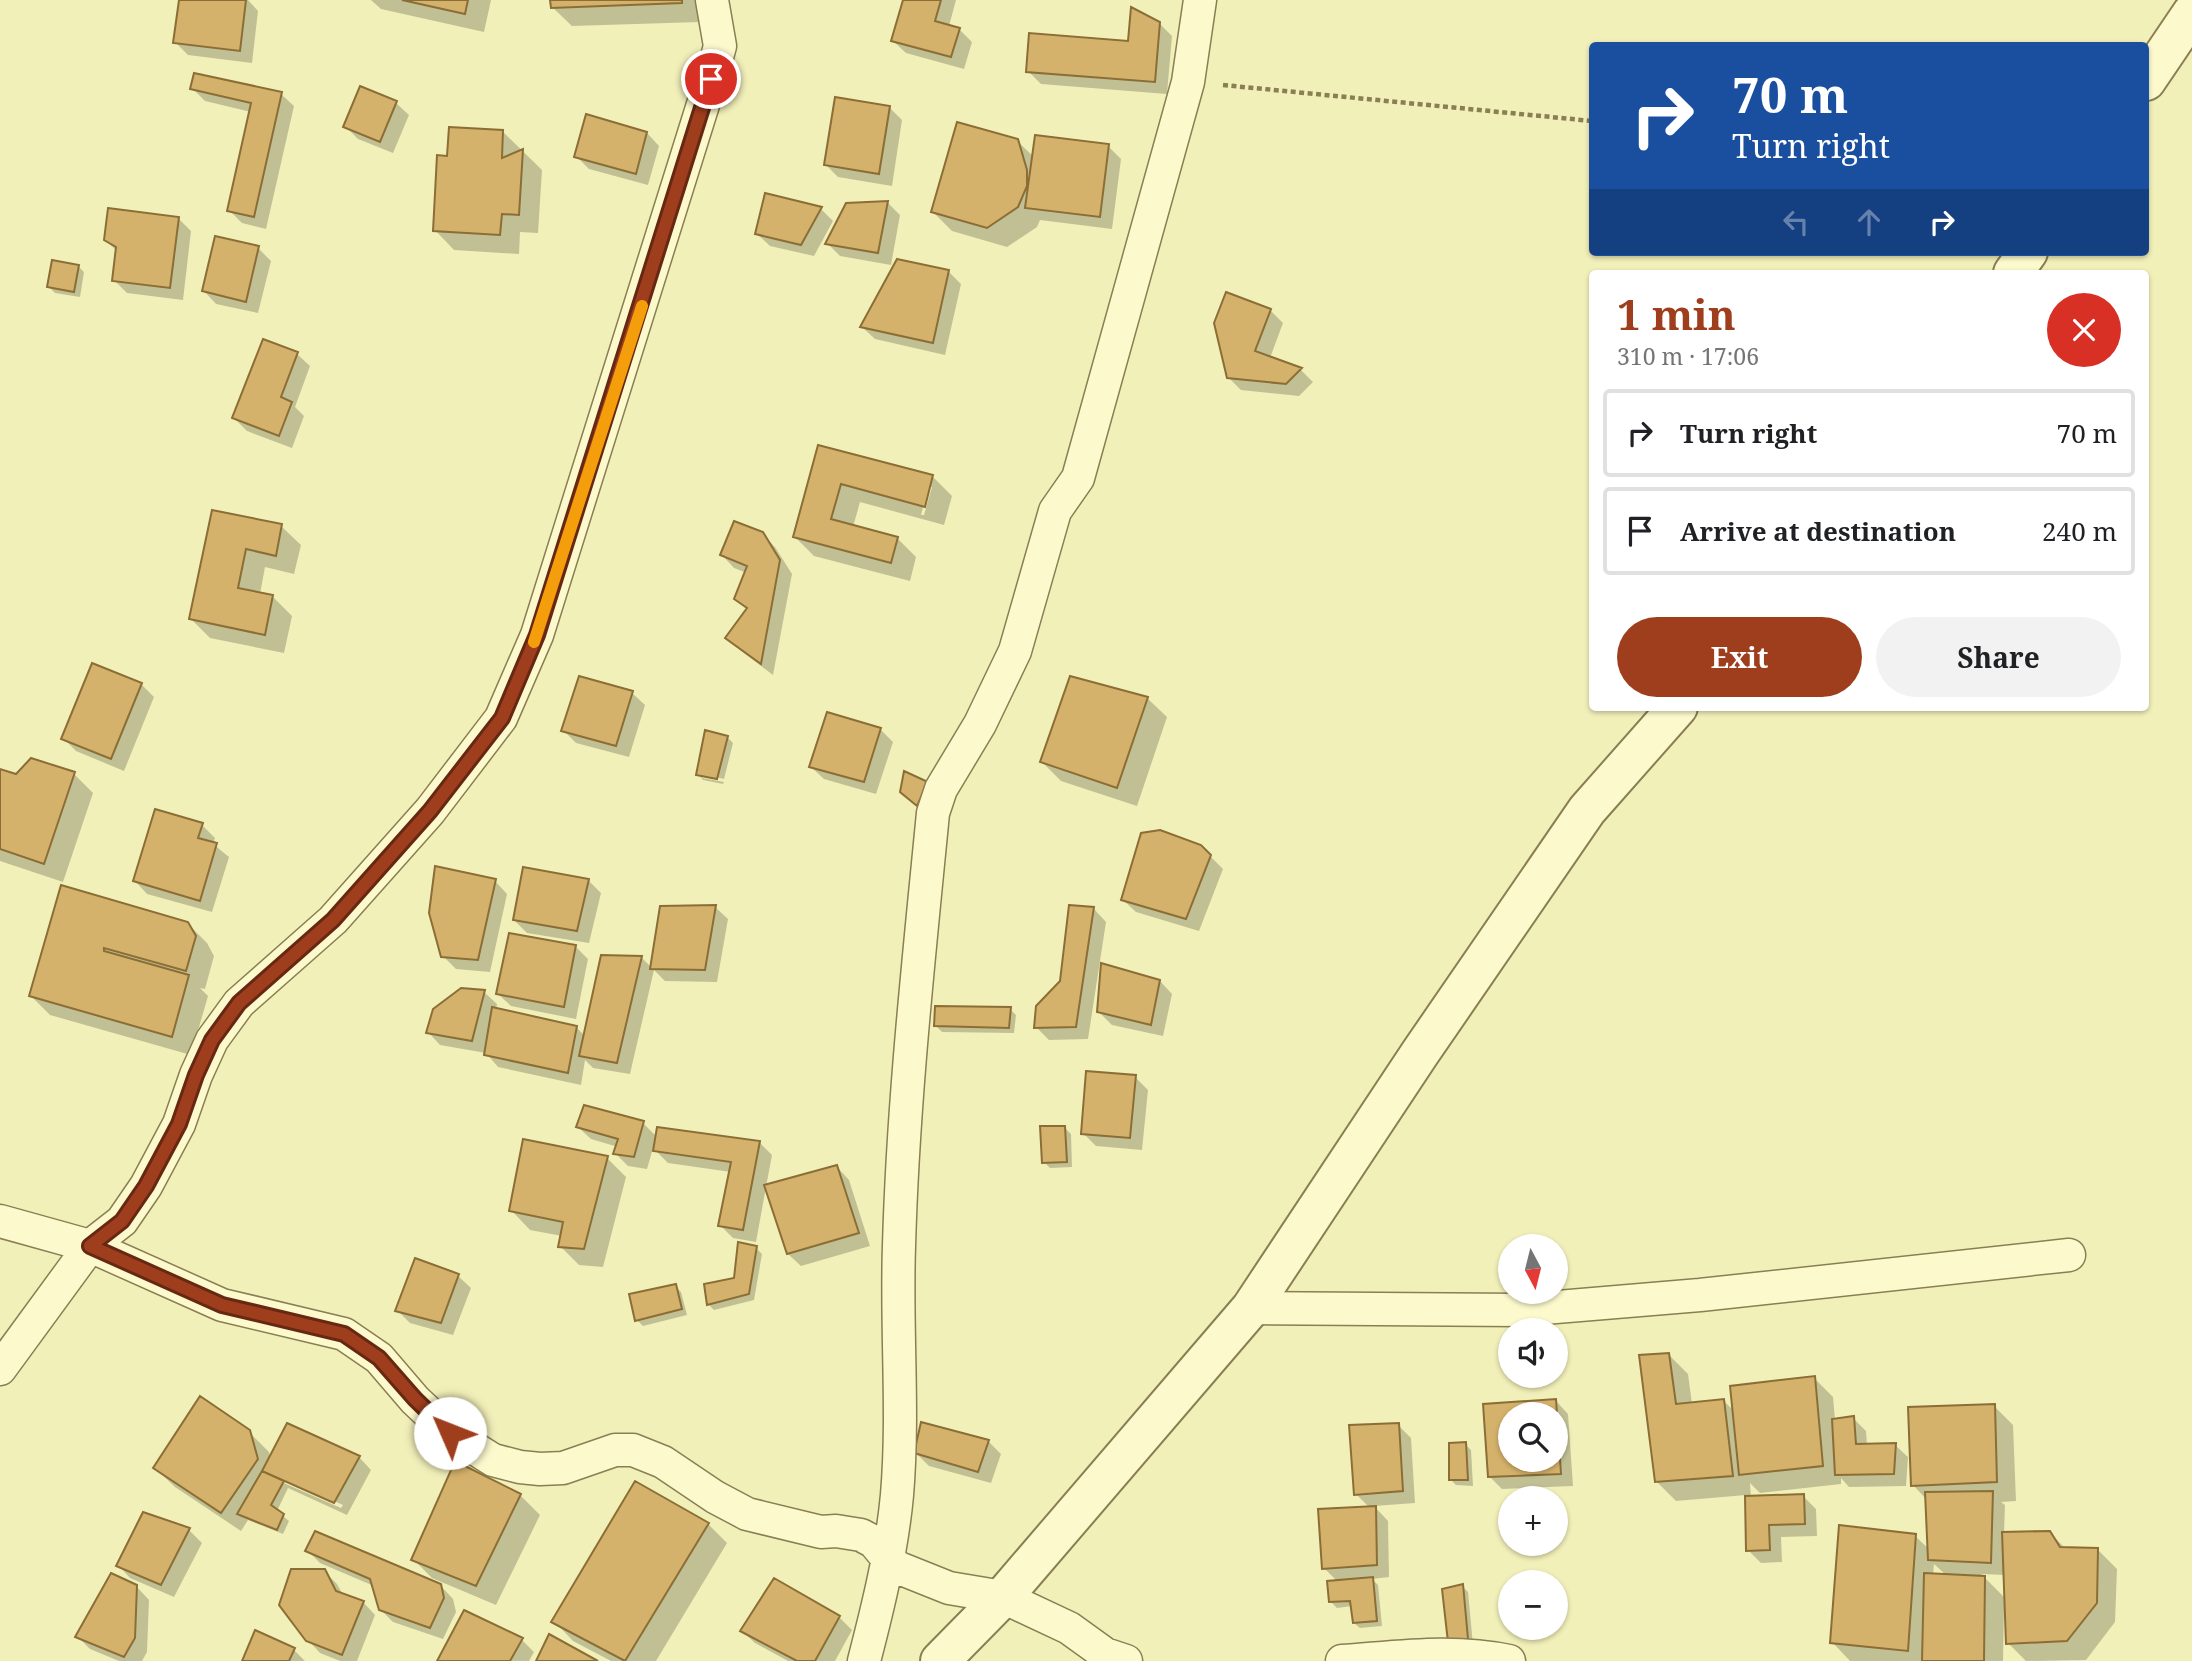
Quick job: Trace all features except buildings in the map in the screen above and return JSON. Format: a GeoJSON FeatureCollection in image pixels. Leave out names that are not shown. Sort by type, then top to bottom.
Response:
{"type":"FeatureCollection","features":[{"type":"Feature","properties":{"kind":"street"},"geometry":{"type":"LineString","coordinates":[[0,1369],[90,1246],[122,1221],[146,1186],[179,1124],[212,1040],[239,1003],[283,967],[352,900],[430,811],[502,718],[537,635],[711,79],[720,46],[712,0]]}},
{"type":"Feature","properties":{"kind":"street"},"geometry":{"type":"LineString","coordinates":[[864,1661],[897,1497],[900,1426],[899,1246],[906,1125],[933,813],[941,789],[980,724],[1014,651],[1055,511],[1077,478],[1188,82],[1200,0]]}},
{"type":"Feature","properties":{"kind":"street"},"geometry":{"type":"LineString","coordinates":[[2149,77],[2192,13]]}},
{"type":"Feature","properties":{"kind":"street"},"geometry":{"type":"LineString","coordinates":[[940,1661],[1003,1597],[1251,1308],[1420,1053],[1587,810],[1674,711]]}},
{"type":"Feature","properties":{"kind":"street"},"geometry":{"type":"LineString","coordinates":[[0,1221],[90,1246],[222,1305],[344,1334],[379,1358],[450,1433],[493,1460],[520,1467],[563,1468],[615,1450],[633,1450],[663,1462],[715,1497],[747,1514],[821,1532],[836,1531],[860,1535],[874,1542],[899,1568],[949,1588],[1003,1597],[1069,1628],[1105,1654],[1126,1661]]}},
{"type":"Feature","properties":{"kind":"street"},"geometry":{"type":"LineString","coordinates":[[1251,1308],[1521,1310],[1700,1296],[2069,1255]]}},
{"type":"Feature","properties":{"kind":"street"},"geometry":{"type":"LineString","coordinates":[[1342,1661],[1444,1653],[1471,1654],[1509,1661]]}},
{"type":"Feature","properties":{"kind":"path"},"geometry":{"type":"LineString","coordinates":[[1188,82],[1589,121]]}},
{"type":"Feature","properties":{"kind":"slow traffic"},"geometry":{"type":"LineString","coordinates":[[534,642],[642,306]]}},
{"type":"Feature","properties":{"kind":"route"},"geometry":{"type":"LineString","coordinates":[[450,1433],[379,1358],[344,1334],[222,1305],[90,1246],[122,1221],[146,1186],[179,1124],[212,1040],[239,1003],[283,967],[352,900],[430,811],[502,718],[537,635],[575,520],[711,79]]}}]}
